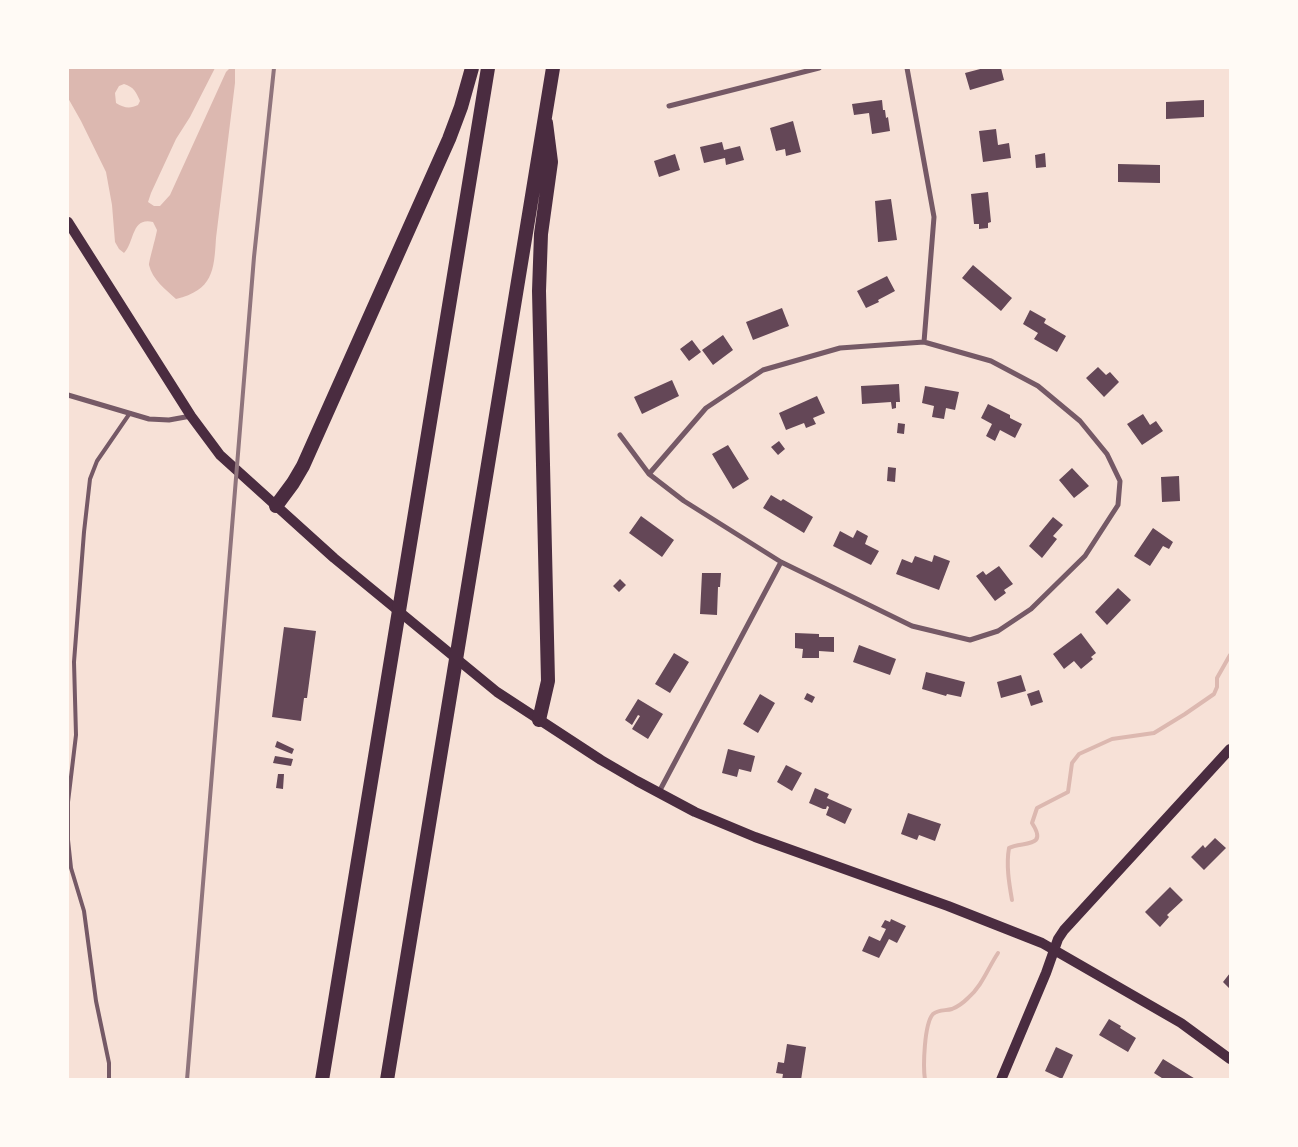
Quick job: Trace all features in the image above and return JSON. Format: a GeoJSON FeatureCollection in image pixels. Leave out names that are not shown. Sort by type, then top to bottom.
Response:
{"type":"FeatureCollection","features":[{"type":"Feature","properties":{"kind":"highway"},"geometry":{"type":"LineString","coordinates":[[276,506],[299,474],[449,139],[461,107],[472,68]]}},
{"type":"Feature","properties":{"kind":"highway"},"geometry":{"type":"LineString","coordinates":[[322,1080],[488,68]]}},
{"type":"Feature","properties":{"kind":"highway"},"geometry":{"type":"LineString","coordinates":[[387,1080],[553,68]]}},
{"type":"Feature","properties":{"kind":"highway"},"geometry":{"type":"LineString","coordinates":[[539,720],[548,681],[539,291],[541,234],[551,162],[544,115]]}},
{"type":"Feature","properties":{"kind":"main road"},"geometry":{"type":"LineString","coordinates":[[68,222],[191,416],[220,455],[348,570],[471,671],[539,720],[601,760],[658,793],[702,815],[754,837],[984,920],[1054,950],[1181,1023],[1230,1059]]}},
{"type":"Feature","properties":{"kind":"main road"},"geometry":{"type":"LineString","coordinates":[[1001,1080],[1064,930],[1080,910],[1230,749]]}},
{"type":"Feature","properties":{"kind":"street"},"geometry":{"type":"LineString","coordinates":[[669,106],[819,68]]}},
{"type":"Feature","properties":{"kind":"street"},"geometry":{"type":"LineString","coordinates":[[907,68],[934,217],[924,342]]}},
{"type":"Feature","properties":{"kind":"street"},"geometry":{"type":"LineString","coordinates":[[620,434],[649,474],[684,501],[780,562],[912,626],[970,640],[998,632],[1031,608],[1085,556],[1118,506],[1120,480],[1107,454],[1080,421],[1038,386],[992,361],[924,342],[840,348],[763,370],[706,408],[649,474]]}},
{"type":"Feature","properties":{"kind":"street"},"geometry":{"type":"LineString","coordinates":[[68,395],[140,417],[158,420],[191,416]]}},
{"type":"Feature","properties":{"kind":"street"},"geometry":{"type":"LineString","coordinates":[[658,793],[780,562]]}},
{"type":"Feature","properties":{"kind":"lane"},"geometry":{"type":"LineString","coordinates":[[109,1080],[109,1063],[96,1001],[84,911],[71,868],[68,840],[68,802],[76,735],[74,662],[90,479],[97,461],[130,413]]}},
{"type":"Feature","properties":{"kind":"shaded area"},"geometry":{"type":"Polygon","coordinates":[[[68,68],[215,68],[190,117],[176,139],[151,193],[148,202],[154,206],[160,206],[170,195],[226,72],[230,68],[235,68],[235,83],[214,260],[209,278],[198,290],[176,299],[153,275],[149,265],[157,230],[153,222],[146,221],[141,223],[134,232],[124,253],[119,249],[115,242],[112,205],[106,172],[68,98],[68,68]],[[127,85],[119,86],[115,93],[116,103],[127,107],[138,105],[140,101],[137,95],[127,85]]]}},
{"type":"Feature","properties":{"kind":"building"},"geometry":{"type":"Polygon","coordinates":[[[984,68],[1001,68],[1004,80],[970,90],[965,73],[984,68]]]}},
{"type":"Feature","properties":{"kind":"building"},"geometry":{"type":"Polygon","coordinates":[[[882,100],[883,110],[885,110],[886,118],[888,117],[890,131],[872,134],[869,113],[854,115],[852,104],[882,100]]]}},
{"type":"Feature","properties":{"kind":"building"},"geometry":{"type":"Polygon","coordinates":[[[1204,100],[1204,117],[1166,119],[1166,102],[1204,100]]]}},
{"type":"Feature","properties":{"kind":"building"},"geometry":{"type":"Polygon","coordinates":[[[793,121],[801,152],[786,156],[785,149],[776,151],[770,128],[793,121]]]}},
{"type":"Feature","properties":{"kind":"building"},"geometry":{"type":"Polygon","coordinates":[[[996,129],[998,145],[1009,143],[1011,158],[983,162],[979,131],[996,129]]]}},
{"type":"Feature","properties":{"kind":"building"},"geometry":{"type":"Polygon","coordinates":[[[722,142],[724,150],[740,146],[744,160],[726,165],[725,158],[704,163],[700,147],[722,142]]]}},
{"type":"Feature","properties":{"kind":"building"},"geometry":{"type":"Polygon","coordinates":[[[1045,153],[1046,167],[1036,168],[1035,155],[1045,153]]]}},
{"type":"Feature","properties":{"kind":"building"},"geometry":{"type":"Polygon","coordinates":[[[675,154],[680,170],[659,177],[654,161],[675,154]]]}},
{"type":"Feature","properties":{"kind":"building"},"geometry":{"type":"Polygon","coordinates":[[[1118,164],[1160,165],[1160,183],[1118,182],[1118,164]]]}},
{"type":"Feature","properties":{"kind":"building"},"geometry":{"type":"Polygon","coordinates":[[[988,192],[991,222],[988,223],[988,228],[979,229],[979,224],[974,224],[971,194],[988,192]]]}},
{"type":"Feature","properties":{"kind":"building"},"geometry":{"type":"Polygon","coordinates":[[[891,199],[897,240],[878,242],[875,201],[891,199]]]}},
{"type":"Feature","properties":{"kind":"building"},"geometry":{"type":"Polygon","coordinates":[[[973,265],[1012,298],[1001,311],[962,278],[973,265]]]}},
{"type":"Feature","properties":{"kind":"building"},"geometry":{"type":"Polygon","coordinates":[[[887,276],[895,291],[866,308],[857,291],[887,276]]]}},
{"type":"Feature","properties":{"kind":"building"},"geometry":{"type":"Polygon","coordinates":[[[782,308],[789,326],[753,340],[746,322],[782,308]]]}},
{"type":"Feature","properties":{"kind":"building"},"geometry":{"type":"Polygon","coordinates":[[[1030,310],[1046,319],[1044,323],[1066,336],[1057,352],[1034,339],[1038,333],[1023,324],[1030,310]]]}},
{"type":"Feature","properties":{"kind":"building"},"geometry":{"type":"Polygon","coordinates":[[[723,335],[733,350],[713,365],[702,350],[723,335]]]}},
{"type":"Feature","properties":{"kind":"building"},"geometry":{"type":"Polygon","coordinates":[[[692,340],[701,352],[689,361],[680,349],[692,340]]]}},
{"type":"Feature","properties":{"kind":"building"},"geometry":{"type":"Polygon","coordinates":[[[1098,367],[1106,375],[1110,372],[1119,382],[1104,397],[1086,378],[1098,367]]]}},
{"type":"Feature","properties":{"kind":"building"},"geometry":{"type":"Polygon","coordinates":[[[672,380],[679,396],[642,414],[634,397],[672,380]]]}},
{"type":"Feature","properties":{"kind":"building"},"geometry":{"type":"Polygon","coordinates":[[[899,384],[900,402],[896,402],[896,408],[892,409],[891,402],[862,404],[861,386],[899,384]]]}},
{"type":"Feature","properties":{"kind":"building"},"geometry":{"type":"Polygon","coordinates":[[[925,386],[959,392],[955,410],[946,408],[944,419],[932,417],[934,406],[922,403],[925,386]]]}},
{"type":"Feature","properties":{"kind":"building"},"geometry":{"type":"Polygon","coordinates":[[[817,396],[825,413],[813,418],[816,424],[806,428],[804,423],[786,430],[779,413],[817,396]]]}},
{"type":"Feature","properties":{"kind":"building"},"geometry":{"type":"Polygon","coordinates":[[[988,404],[1010,415],[1010,418],[1022,424],[1015,438],[1000,430],[995,441],[986,436],[992,424],[981,418],[988,404]]]}},
{"type":"Feature","properties":{"kind":"building"},"geometry":{"type":"Polygon","coordinates":[[[1143,414],[1150,425],[1156,421],[1163,431],[1142,445],[1127,424],[1143,414]]]}},
{"type":"Feature","properties":{"kind":"building"},"geometry":{"type":"Polygon","coordinates":[[[898,423],[905,424],[904,434],[897,433],[898,423]]]}},
{"type":"Feature","properties":{"kind":"building"},"geometry":{"type":"Polygon","coordinates":[[[779,441],[785,449],[778,455],[771,447],[779,441]]]}},
{"type":"Feature","properties":{"kind":"building"},"geometry":{"type":"Polygon","coordinates":[[[728,445],[749,479],[733,489],[712,454],[728,445]]]}},
{"type":"Feature","properties":{"kind":"building"},"geometry":{"type":"Polygon","coordinates":[[[888,467],[896,468],[895,482],[887,481],[888,467]]]}},
{"type":"Feature","properties":{"kind":"building"},"geometry":{"type":"Polygon","coordinates":[[[1072,468],[1089,486],[1074,498],[1059,480],[1072,468]]]}},
{"type":"Feature","properties":{"kind":"building"},"geometry":{"type":"Polygon","coordinates":[[[1179,476],[1180,501],[1162,502],[1161,477],[1179,476]]]}},
{"type":"Feature","properties":{"kind":"building"},"geometry":{"type":"Polygon","coordinates":[[[771,495],[781,501],[783,499],[813,517],[804,533],[763,508],[771,495]]]}},
{"type":"Feature","properties":{"kind":"building"},"geometry":{"type":"Polygon","coordinates":[[[641,516],[674,540],[662,557],[629,533],[641,516]]]}},
{"type":"Feature","properties":{"kind":"building"},"geometry":{"type":"Polygon","coordinates":[[[1053,517],[1063,525],[1053,536],[1057,539],[1042,558],[1029,546],[1053,517]]]}},
{"type":"Feature","properties":{"kind":"building"},"geometry":{"type":"Polygon","coordinates":[[[1153,528],[1173,542],[1169,549],[1163,546],[1150,566],[1134,556],[1153,528]]]}},
{"type":"Feature","properties":{"kind":"building"},"geometry":{"type":"Polygon","coordinates":[[[857,530],[868,536],[865,544],[879,551],[871,565],[833,546],[840,531],[853,538],[857,530]]]}},
{"type":"Feature","properties":{"kind":"building"},"geometry":{"type":"Polygon","coordinates":[[[934,555],[950,561],[939,590],[896,574],[902,559],[912,563],[915,556],[932,562],[934,555]]]}},
{"type":"Feature","properties":{"kind":"building"},"geometry":{"type":"Polygon","coordinates":[[[999,566],[1013,584],[1004,590],[1006,593],[995,601],[976,576],[983,571],[986,575],[999,566]]]}},
{"type":"Feature","properties":{"kind":"building"},"geometry":{"type":"Polygon","coordinates":[[[702,573],[721,573],[720,587],[718,587],[717,615],[700,614],[702,573]]]}},
{"type":"Feature","properties":{"kind":"building"},"geometry":{"type":"Polygon","coordinates":[[[620,579],[626,585],[619,592],[613,586],[620,579]]]}},
{"type":"Feature","properties":{"kind":"building"},"geometry":{"type":"Polygon","coordinates":[[[1118,588],[1131,600],[1107,625],[1095,612],[1118,588]]]}},
{"type":"Feature","properties":{"kind":"building"},"geometry":{"type":"Polygon","coordinates":[[[284,627],[316,631],[307,698],[304,698],[301,721],[272,717],[284,627]]]}},
{"type":"Feature","properties":{"kind":"building"},"geometry":{"type":"Polygon","coordinates":[[[795,633],[819,634],[819,637],[834,637],[834,652],[819,651],[819,658],[802,658],[803,649],[795,648],[795,633]]]}},
{"type":"Feature","properties":{"kind":"building"},"geometry":{"type":"Polygon","coordinates":[[[1081,633],[1096,653],[1091,657],[1093,659],[1081,669],[1074,661],[1064,669],[1053,654],[1081,633]]]}},
{"type":"Feature","properties":{"kind":"building"},"geometry":{"type":"Polygon","coordinates":[[[859,645],[896,659],[890,675],[853,662],[859,645]]]}},
{"type":"Feature","properties":{"kind":"building"},"geometry":{"type":"Polygon","coordinates":[[[674,653],[689,662],[670,693],[655,684],[674,653]]]}},
{"type":"Feature","properties":{"kind":"building"},"geometry":{"type":"Polygon","coordinates":[[[926,672],[965,682],[961,697],[947,694],[946,696],[922,689],[926,672]]]}},
{"type":"Feature","properties":{"kind":"building"},"geometry":{"type":"Polygon","coordinates":[[[1021,675],[1026,691],[1001,698],[997,682],[1021,675]]]}},
{"type":"Feature","properties":{"kind":"building"},"geometry":{"type":"Polygon","coordinates":[[[1039,690],[1043,702],[1031,706],[1027,694],[1039,690]]]}},
{"type":"Feature","properties":{"kind":"building"},"geometry":{"type":"Polygon","coordinates":[[[807,693],[815,697],[812,703],[804,699],[807,693]]]}},
{"type":"Feature","properties":{"kind":"building"},"geometry":{"type":"Polygon","coordinates":[[[760,694],[775,703],[758,733],[743,724],[760,694]]]}},
{"type":"Feature","properties":{"kind":"building"},"geometry":{"type":"Polygon","coordinates":[[[638,699],[663,714],[648,739],[632,729],[640,716],[638,715],[632,725],[625,720],[638,699]]]}},
{"type":"Feature","properties":{"kind":"building"},"geometry":{"type":"Polygon","coordinates":[[[277,741],[294,749],[292,754],[275,747],[277,741]]]}},
{"type":"Feature","properties":{"kind":"building"},"geometry":{"type":"Polygon","coordinates":[[[728,749],[755,756],[751,772],[739,769],[737,777],[722,773],[728,749]]]}},
{"type":"Feature","properties":{"kind":"building"},"geometry":{"type":"Polygon","coordinates":[[[275,756],[293,759],[291,766],[273,763],[275,756]]]}},
{"type":"Feature","properties":{"kind":"building"},"geometry":{"type":"Polygon","coordinates":[[[786,765],[802,773],[792,791],[777,782],[786,765]]]}},
{"type":"Feature","properties":{"kind":"building"},"geometry":{"type":"Polygon","coordinates":[[[278,774],[284,774],[283,789],[276,788],[278,774]]]}},
{"type":"Feature","properties":{"kind":"building"},"geometry":{"type":"Polygon","coordinates":[[[815,788],[829,794],[827,798],[852,809],[845,824],[826,815],[829,807],[827,806],[826,809],[823,809],[809,803],[815,788]]]}},
{"type":"Feature","properties":{"kind":"building"},"geometry":{"type":"Polygon","coordinates":[[[908,813],[941,824],[935,841],[919,835],[917,840],[901,834],[908,813]]]}},
{"type":"Feature","properties":{"kind":"building"},"geometry":{"type":"Polygon","coordinates":[[[1215,838],[1226,848],[1204,870],[1191,857],[1203,845],[1205,848],[1215,838]]]}},
{"type":"Feature","properties":{"kind":"building"},"geometry":{"type":"Polygon","coordinates":[[[1170,887],[1183,900],[1167,915],[1169,917],[1160,927],[1145,912],[1170,887]]]}},
{"type":"Feature","properties":{"kind":"building"},"geometry":{"type":"Polygon","coordinates":[[[891,919],[906,926],[897,943],[889,939],[879,958],[862,951],[869,936],[880,941],[886,929],[881,927],[885,920],[890,922],[891,919]]]}},
{"type":"Feature","properties":{"kind":"building"},"geometry":{"type":"Polygon","coordinates":[[[1230,973],[1230,989],[1223,982],[1230,973]]]}},
{"type":"Feature","properties":{"kind":"building"},"geometry":{"type":"Polygon","coordinates":[[[1109,1019],[1136,1038],[1128,1052],[1099,1035],[1109,1019]]]}},
{"type":"Feature","properties":{"kind":"building"},"geometry":{"type":"Polygon","coordinates":[[[787,1044],[806,1047],[801,1080],[782,1080],[783,1074],[776,1073],[778,1062],[784,1063],[787,1044]]]}},
{"type":"Feature","properties":{"kind":"building"},"geometry":{"type":"Polygon","coordinates":[[[1056,1047],[1073,1055],[1062,1079],[1045,1071],[1056,1047]]]}},
{"type":"Feature","properties":{"kind":"building"},"geometry":{"type":"Polygon","coordinates":[[[1163,1059],[1197,1080],[1165,1080],[1154,1073],[1163,1059]]]}},
{"type":"Feature","properties":{"kind":"waterway"},"geometry":{"type":"LineString","coordinates":[[1012,900],[1008,867],[1009,848],[1031,843],[1035,840],[1037,837],[1036,831],[1032,823],[1037,808],[1068,792],[1072,763],[1079,754],[1112,739],[1154,733],[1185,714],[1214,694],[1217,687],[1217,678],[1230,655]]}},
{"type":"Feature","properties":{"kind":"waterway"},"geometry":{"type":"LineString","coordinates":[[925,1080],[925,1046],[930,1019],[935,1012],[952,1009],[965,1001],[981,982],[998,953]]}},
{"type":"Feature","properties":{"kind":"railway"},"geometry":{"type":"LineString","coordinates":[[187,1080],[254,257],[274,68]]}}]}
